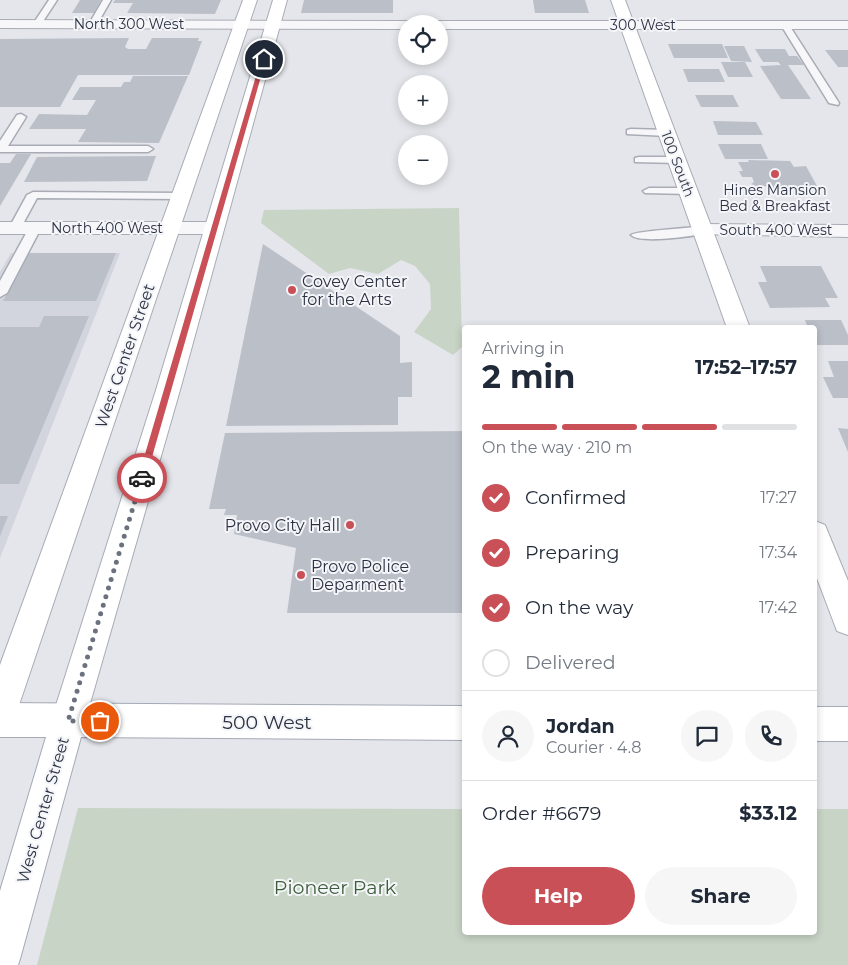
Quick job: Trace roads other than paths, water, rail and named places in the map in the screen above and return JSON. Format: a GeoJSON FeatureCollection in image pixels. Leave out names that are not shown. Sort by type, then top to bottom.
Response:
{"type":"FeatureCollection","features":[{"type":"Feature","properties":{"kind":"main road","name":"West Center Street"},"geometry":{"type":"LineString","coordinates":[[0,959],[68,721],[214,228],[257,25],[250,0]]}},
{"type":"Feature","properties":{"kind":"main road","name":"West Center Street"},"geometry":{"type":"LineString","coordinates":[[0,711],[181,196],[257,25],[280,0]]}},
{"type":"Feature","properties":{"kind":"main road","name":"100 South"},"geometry":{"type":"LineString","coordinates":[[618,0],[738,325]]}},
{"type":"Feature","properties":{"kind":"main road"},"geometry":{"type":"LineString","coordinates":[[817,538],[848,620]]}},
{"type":"Feature","properties":{"kind":"main road","name":"500 West"},"geometry":{"type":"LineString","coordinates":[[0,720],[462,722]]}},
{"type":"Feature","properties":{"kind":"main road"},"geometry":{"type":"LineString","coordinates":[[817,724],[848,724]]}},
{"type":"Feature","properties":{"kind":"street","name":"North 300 West"},"geometry":{"type":"LineString","coordinates":[[0,24],[257,25]]}},
{"type":"Feature","properties":{"kind":"street"},"geometry":{"type":"LineString","coordinates":[[257,25],[398,25]]}},
{"type":"Feature","properties":{"kind":"street","name":"300 West"},"geometry":{"type":"LineString","coordinates":[[448,25],[848,25]]}},
{"type":"Feature","properties":{"kind":"street","name":"North 400 West"},"geometry":{"type":"LineString","coordinates":[[7,228],[214,228]]}},
{"type":"Feature","properties":{"kind":"street","name":"South 400 West"},"geometry":{"type":"LineString","coordinates":[[703,230],[848,230]]}},
{"type":"Feature","properties":{"kind":"lane"},"geometry":{"type":"LineString","coordinates":[[37,24],[53,0]]}},
{"type":"Feature","properties":{"kind":"lane"},"geometry":{"type":"LineString","coordinates":[[93,24],[107,0]]}},
{"type":"Feature","properties":{"kind":"lane"},"geometry":{"type":"LineString","coordinates":[[785,25],[834,103]]}},
{"type":"Feature","properties":{"kind":"lane"},"geometry":{"type":"LineString","coordinates":[[0,149],[21,117]]}},
{"type":"Feature","properties":{"kind":"lane"},"geometry":{"type":"LineString","coordinates":[[630,132],[667,133]]}},
{"type":"Feature","properties":{"kind":"lane"},"geometry":{"type":"LineString","coordinates":[[0,149],[148,148]]}},
{"type":"Feature","properties":{"kind":"lane"},"geometry":{"type":"LineString","coordinates":[[639,160],[677,160]]}},
{"type":"Feature","properties":{"kind":"lane"},"geometry":{"type":"LineString","coordinates":[[649,191],[689,191]]}},
{"type":"Feature","properties":{"kind":"lane"},"geometry":{"type":"LineString","coordinates":[[7,228],[33,195],[181,196]]}},
{"type":"Feature","properties":{"kind":"lane"},"geometry":{"type":"LineString","coordinates":[[1,289],[35,228]]}},
{"type":"Feature","properties":{"kind":"lane"},"geometry":{"type":"LineString","coordinates":[[637,235],[662,235],[703,230]]}},
{"type":"Feature","properties":{"kind":"place","name":"Hines Mansion Bed & Breakfast"},"geometry":{"type":"Point","coordinates":[775,174]}},
{"type":"Feature","properties":{"kind":"place","name":"Covey Center for the Arts"},"geometry":{"type":"Point","coordinates":[292,290]}},
{"type":"Feature","properties":{"kind":"place","name":"Provo City Hall"},"geometry":{"type":"Point","coordinates":[350,525]}},
{"type":"Feature","properties":{"kind":"place","name":"Provo Police Deparment"},"geometry":{"type":"Point","coordinates":[301,575]}},
{"type":"Feature","properties":{"kind":"park label","name":"Pioneer Park"},"geometry":{"type":"Point","coordinates":[335,887]}}]}
